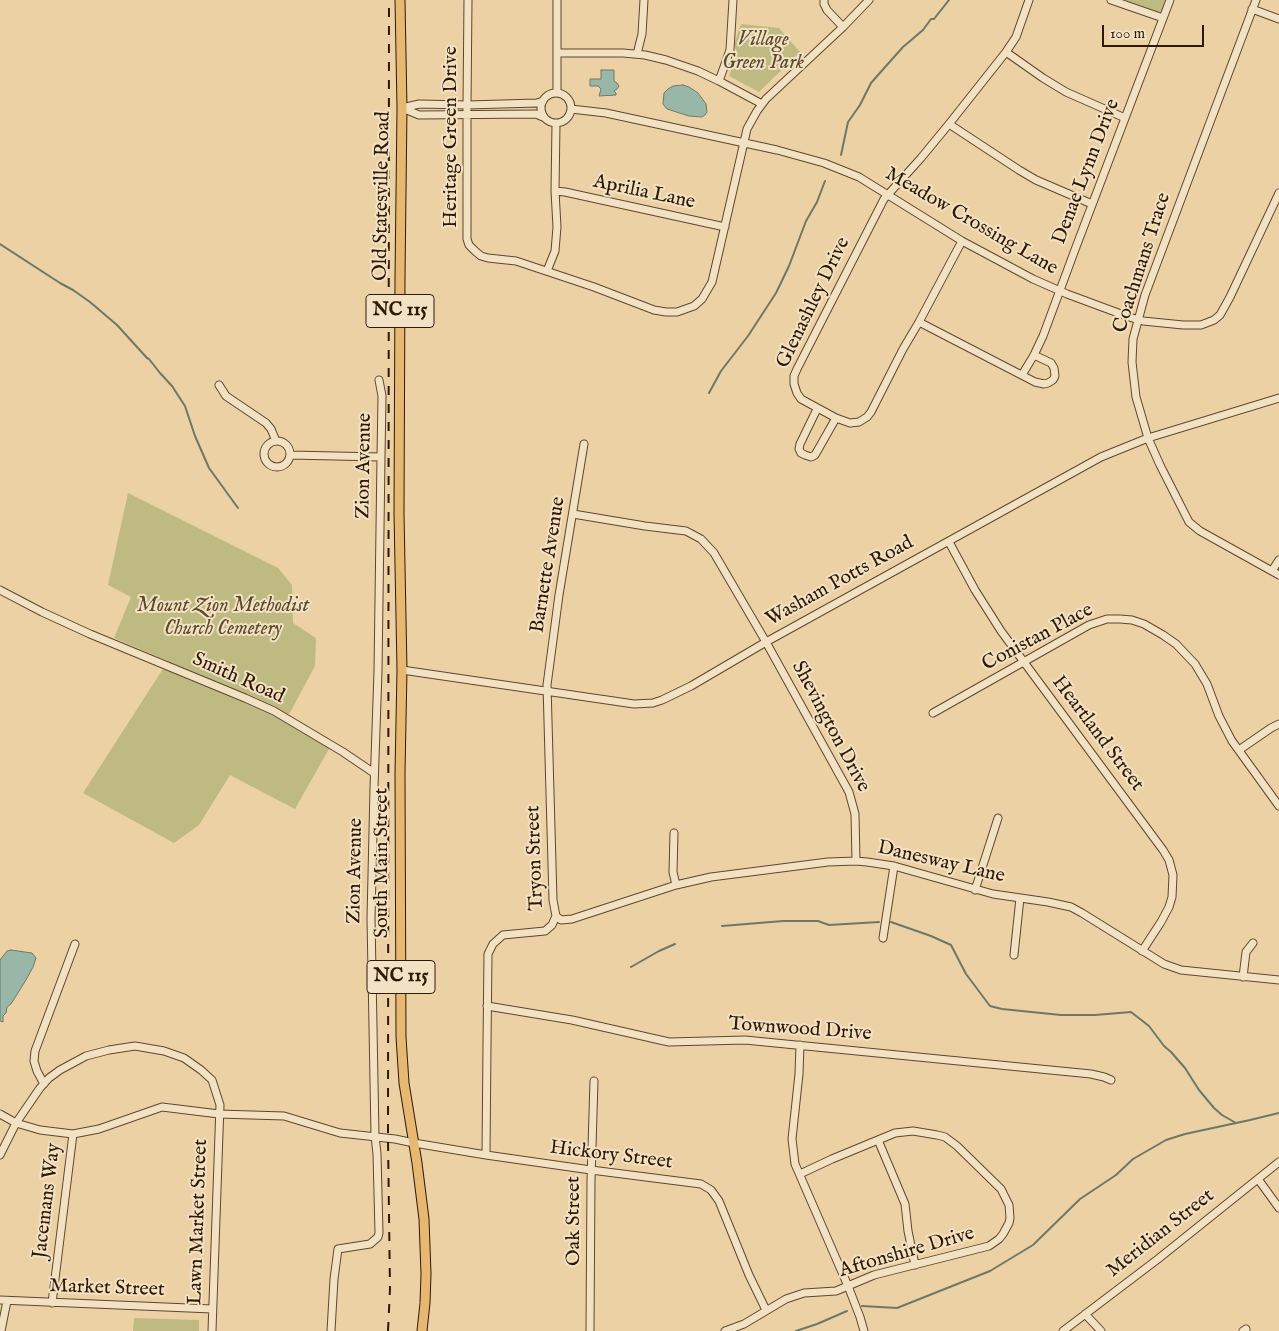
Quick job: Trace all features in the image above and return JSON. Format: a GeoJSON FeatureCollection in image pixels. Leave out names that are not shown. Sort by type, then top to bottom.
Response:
{"type":"FeatureCollection","features":[{"type":"Feature","properties":{"kind":"main road","name":"Old Statesville Road"},"geometry":{"type":"LineString","coordinates":[[399,513],[402,108],[400,0]]}},
{"type":"Feature","properties":{"kind":"main road","name":"South Main Street"},"geometry":{"type":"LineString","coordinates":[[399,513],[402,670],[400,773],[401,1037],[404,1083],[423,1200],[426,1252],[425,1303],[422,1331]]}},
{"type":"Feature","properties":{"kind":"street","name":"Heritage Green Drive"},"geometry":{"type":"LineString","coordinates":[[468,0],[469,245],[481,256],[516,261],[594,287],[654,310],[666,312],[677,312],[694,306],[708,290],[715,271],[747,130],[752,119],[762,104],[782,83],[843,26],[866,1]]}},
{"type":"Feature","properties":{"kind":"street"},"geometry":{"type":"LineString","coordinates":[[557,0],[557,93]]}},
{"type":"Feature","properties":{"kind":"street"},"geometry":{"type":"LineString","coordinates":[[637,54],[642,34],[644,0]]}},
{"type":"Feature","properties":{"kind":"street"},"geometry":{"type":"LineString","coordinates":[[720,81],[730,50],[733,0]]}},
{"type":"Feature","properties":{"kind":"street"},"geometry":{"type":"LineString","coordinates":[[824,0],[827,10],[843,26]]}},
{"type":"Feature","properties":{"kind":"street","name":"Glenashley Drive"},"geometry":{"type":"LineString","coordinates":[[962,241],[867,417],[859,422],[850,423],[817,409],[802,400],[794,384],[794,376],[876,213],[888,194],[921,158],[1006,52],[1016,37],[1030,0]]}},
{"type":"Feature","properties":{"kind":"street"},"geometry":{"type":"LineString","coordinates":[[1111,0],[1162,18]]}},
{"type":"Feature","properties":{"kind":"street","name":"Denae Lynn Drive"},"geometry":{"type":"LineString","coordinates":[[1022,375],[1043,336],[1170,0]]}},
{"type":"Feature","properties":{"kind":"street","name":"Coachmans Trace"},"geometry":{"type":"LineString","coordinates":[[1256,0],[1145,295],[1133,339],[1133,378],[1148,438],[1189,522],[1200,531],[1279,575]]}},
{"type":"Feature","properties":{"kind":"street"},"geometry":{"type":"LineString","coordinates":[[1252,9],[1279,19]]}},
{"type":"Feature","properties":{"kind":"street"},"geometry":{"type":"LineString","coordinates":[[1006,52],[1042,78],[1066,92],[1125,118]]}},
{"type":"Feature","properties":{"kind":"street"},"geometry":{"type":"LineString","coordinates":[[557,53],[623,53],[666,60],[720,81],[762,104]]}},
{"type":"Feature","properties":{"kind":"street"},"geometry":{"type":"LineString","coordinates":[[402,108],[419,115],[536,114],[556,124],[566,120],[570,115],[570,103],[567,98],[557,93],[546,97],[541,106],[543,117]]}},
{"type":"Feature","properties":{"kind":"street"},"geometry":{"type":"LineString","coordinates":[[402,108],[419,104],[467,105],[537,103],[543,101]]}},
{"type":"Feature","properties":{"kind":"street","name":"Meadow Crossing Lane"},"geometry":{"type":"LineString","coordinates":[[571,109],[606,113],[824,162],[859,176],[962,241],[1033,280],[1060,292],[1138,320],[1200,326],[1220,315],[1279,194]]}},
{"type":"Feature","properties":{"kind":"street"},"geometry":{"type":"LineString","coordinates":[[547,271],[555,251],[556,238],[556,124]]}},
{"type":"Feature","properties":{"kind":"street"},"geometry":{"type":"LineString","coordinates":[[949,124],[1036,180],[1092,204]]}},
{"type":"Feature","properties":{"kind":"street","name":"Aprilia Lane"},"geometry":{"type":"LineString","coordinates":[[555,191],[725,227]]}},
{"type":"Feature","properties":{"kind":"street"},"geometry":{"type":"LineString","coordinates":[[919,322],[1035,382],[1048,384],[1052,380],[1055,372],[1054,368],[1051,363],[1034,355]]}},
{"type":"Feature","properties":{"kind":"street","name":"Zion Avenue"},"geometry":{"type":"LineString","coordinates":[[332,1331],[334,1279],[338,1248],[370,1244],[378,1237],[379,1233],[375,1136],[371,918],[378,671],[382,396],[379,380]]}},
{"type":"Feature","properties":{"kind":"street"},"geometry":{"type":"LineString","coordinates":[[219,385],[226,396],[266,423],[271,429],[276,442]]}},
{"type":"Feature","properties":{"kind":"street","name":"Washam Potts Road"},"geometry":{"type":"LineString","coordinates":[[402,670],[634,704],[653,703],[691,686],[766,642],[1102,457],[1148,438],[1279,398]]}},
{"type":"Feature","properties":{"kind":"street"},"geometry":{"type":"LineString","coordinates":[[817,409],[800,444],[799,449],[805,455],[811,457],[815,455],[836,418]]}},
{"type":"Feature","properties":{"kind":"street"},"geometry":{"type":"LineString","coordinates":[[276,442],[282,442],[286,445],[290,454],[288,462],[280,467],[271,466],[264,457],[265,449],[270,443],[276,442]]}},
{"type":"Feature","properties":{"kind":"street","name":"Barnette Avenue"},"geometry":{"type":"LineString","coordinates":[[547,691],[558,605],[584,444]]}},
{"type":"Feature","properties":{"kind":"street"},"geometry":{"type":"LineString","coordinates":[[290,454],[381,457]]}},
{"type":"Feature","properties":{"kind":"street","name":"Shevington Drive"},"geometry":{"type":"LineString","coordinates":[[573,514],[645,526],[680,529],[695,535],[708,545],[717,557],[766,642],[849,792],[855,814],[856,861]]}},
{"type":"Feature","properties":{"kind":"street","name":"Heartland Street"},"geometry":{"type":"LineString","coordinates":[[949,542],[984,606],[1001,631],[1169,860],[1173,875],[1172,897],[1165,914],[1142,950]]}},
{"type":"Feature","properties":{"kind":"street"},"geometry":{"type":"LineString","coordinates":[[1272,571],[1279,560]]}},
{"type":"Feature","properties":{"kind":"street","name":"Smith Road"},"geometry":{"type":"LineString","coordinates":[[0,590],[90,634],[274,711],[374,772]]}},
{"type":"Feature","properties":{"kind":"street","name":"Conistan Place"},"geometry":{"type":"LineString","coordinates":[[933,713],[1096,622],[1108,619],[1132,620],[1156,630],[1176,644],[1195,664],[1207,684],[1223,724],[1279,806]]}},
{"type":"Feature","properties":{"kind":"street","name":"Tryon Street"},"geometry":{"type":"LineString","coordinates":[[486,1155],[488,954],[498,938],[509,934],[546,931],[552,925],[556,916],[553,900],[547,691]]}},
{"type":"Feature","properties":{"kind":"street"},"geometry":{"type":"LineString","coordinates":[[1239,750],[1279,724]]}},
{"type":"Feature","properties":{"kind":"street"},"geometry":{"type":"LineString","coordinates":[[975,890],[998,818]]}},
{"type":"Feature","properties":{"kind":"street"},"geometry":{"type":"LineString","coordinates":[[674,833],[673,872],[676,885]]}},
{"type":"Feature","properties":{"kind":"street","name":"Danesway Lane"},"geometry":{"type":"LineString","coordinates":[[556,916],[561,920],[572,919],[676,885],[732,874],[828,862],[856,861],[894,866],[975,890],[1072,907],[1164,964],[1181,970],[1279,980]]}},
{"type":"Feature","properties":{"kind":"street"},"geometry":{"type":"LineString","coordinates":[[883,938],[894,866]]}},
{"type":"Feature","properties":{"kind":"street"},"geometry":{"type":"LineString","coordinates":[[1014,955],[1020,898]]}},
{"type":"Feature","properties":{"kind":"street"},"geometry":{"type":"LineString","coordinates":[[1242,977],[1246,952],[1253,943]]}},
{"type":"Feature","properties":{"kind":"street"},"geometry":{"type":"LineString","coordinates":[[44,1084],[34,1062],[34,1051],[75,944]]}},
{"type":"Feature","properties":{"kind":"street","name":"Townwood Drive"},"geometry":{"type":"LineString","coordinates":[[487,1006],[572,1020],[669,1042],[745,1040],[1091,1074],[1111,1080]]}},
{"type":"Feature","properties":{"kind":"street"},"geometry":{"type":"LineString","coordinates":[[800,1045],[792,1139],[795,1164],[848,1286],[864,1331]]}},
{"type":"Feature","properties":{"kind":"street","name":"Lawn Market Street"},"geometry":{"type":"LineString","coordinates":[[0,1155],[16,1123],[49,1078],[86,1056],[135,1046],[164,1051],[184,1058],[201,1070],[212,1080],[220,1106],[212,1331]]}},
{"type":"Feature","properties":{"kind":"street","name":"Oak Street"},"geometry":{"type":"LineString","coordinates":[[590,1331],[591,1170],[594,1081]]}},
{"type":"Feature","properties":{"kind":"street","name":"Hickory Street"},"geometry":{"type":"LineString","coordinates":[[0,1114],[16,1123],[40,1130],[73,1134],[99,1129],[162,1107],[219,1114],[284,1116],[333,1131],[395,1139],[486,1155],[701,1184],[707,1186],[716,1195],[749,1275],[766,1310]]}},
{"type":"Feature","properties":{"kind":"street","name":"Aftonshire Drive"},"geometry":{"type":"LineString","coordinates":[[725,1331],[744,1324],[786,1299],[804,1292],[836,1291],[874,1275],[989,1246],[1003,1234],[1009,1223],[1010,1205],[1001,1190],[957,1146],[945,1137],[937,1135],[913,1131],[895,1133],[800,1174]]}},
{"type":"Feature","properties":{"kind":"street","name":"Jacemans Way"},"geometry":{"type":"LineString","coordinates":[[52,1303],[73,1134]]}},
{"type":"Feature","properties":{"kind":"street"},"geometry":{"type":"LineString","coordinates":[[878,1140],[905,1204],[915,1265]]}},
{"type":"Feature","properties":{"kind":"street","name":"Meridian Street"},"geometry":{"type":"LineString","coordinates":[[1063,1331],[1158,1259],[1279,1162]]}},
{"type":"Feature","properties":{"kind":"street"},"geometry":{"type":"LineString","coordinates":[[1258,1179],[1279,1208]]}},
{"type":"Feature","properties":{"kind":"street"},"geometry":{"type":"LineString","coordinates":[[1,1331],[3,1300]]}},
{"type":"Feature","properties":{"kind":"street","name":"Market Street"},"geometry":{"type":"LineString","coordinates":[[3,1300],[212,1309]]}},
{"type":"Feature","properties":{"kind":"street"},"geometry":{"type":"LineString","coordinates":[[1085,1314],[1101,1331]]}},
{"type":"Feature","properties":{"kind":"green space"},"geometry":{"type":"Polygon","coordinates":[[[1124,0],[1165,0],[1162,11],[1157,12],[1124,0]]]}},
{"type":"Feature","properties":{"kind":"green space","name":"Village Green Park"},"geometry":{"type":"Polygon","coordinates":[[[741,24],[779,28],[800,52],[759,92],[729,76],[737,52],[734,45],[741,24]]]}},
{"type":"Feature","properties":{"kind":"green space","name":"Mount Zion Methodist Church Cemetery"},"geometry":{"type":"Polygon","coordinates":[[[128,493],[278,568],[292,585],[293,623],[316,638],[315,666],[286,720],[330,747],[295,809],[230,775],[199,825],[174,843],[83,793],[168,661],[114,638],[131,597],[108,585],[128,493]]]}},
{"type":"Feature","properties":{"kind":"green space"},"geometry":{"type":"Polygon","coordinates":[[[134,1318],[199,1320],[199,1331],[133,1331],[134,1318]]]}},
{"type":"Feature","properties":{"kind":"shaded area"},"geometry":{"type":"Polygon","coordinates":[[[601,70],[614,70],[614,81],[619,86],[614,91],[616,95],[599,96],[601,89],[598,86],[590,86],[590,79],[601,79],[601,70]]]}},
{"type":"Feature","properties":{"kind":"shaded area"},"geometry":{"type":"Polygon","coordinates":[[[683,85],[698,93],[706,104],[707,112],[702,117],[689,116],[667,109],[663,104],[664,93],[668,89],[673,86],[683,85]]]}},
{"type":"Feature","properties":{"kind":"shaded area"},"geometry":{"type":"Polygon","coordinates":[[[7,951],[32,953],[36,958],[26,980],[11,1004],[7,1007],[6,1013],[3,1016],[3,1022],[0,1021],[0,960],[7,951]]]}},
{"type":"Feature","properties":{"kind":"waterway"},"geometry":{"type":"LineString","coordinates":[[841,155],[848,122],[860,105],[871,83],[903,47],[923,30],[931,19],[934,19],[949,0]]}},
{"type":"Feature","properties":{"kind":"waterway"},"geometry":{"type":"LineString","coordinates":[[709,393],[721,371],[748,336],[776,293],[825,181]]}},
{"type":"Feature","properties":{"kind":"waterway"},"geometry":{"type":"LineString","coordinates":[[0,244],[90,302],[117,325],[149,359],[172,386],[185,406],[195,436],[209,468],[238,508]]}},
{"type":"Feature","properties":{"kind":"waterway"},"geometry":{"type":"LineString","coordinates":[[722,926],[783,921],[818,921],[829,925],[879,922]]}},
{"type":"Feature","properties":{"kind":"waterway"},"geometry":{"type":"LineString","coordinates":[[891,922],[951,945],[966,974],[990,1006],[1061,1015],[1131,1012],[1149,1026],[1164,1046],[1185,1068],[1199,1090],[1214,1108],[1236,1123]]}},
{"type":"Feature","properties":{"kind":"waterway"},"geometry":{"type":"LineString","coordinates":[[631,967],[675,944]]}},
{"type":"Feature","properties":{"kind":"waterway"},"geometry":{"type":"LineString","coordinates":[[862,1306],[897,1308],[990,1271],[1033,1245],[1080,1199],[1116,1175],[1133,1159],[1166,1140],[1279,1113]]}},
{"type":"Feature","properties":{"kind":"waterway"},"geometry":{"type":"LineString","coordinates":[[796,1331],[847,1311]]}},
{"type":"Feature","properties":{"kind":"railway"},"geometry":{"type":"LineString","coordinates":[[388,1331],[390,1289],[388,1139],[389,0]]}}]}
